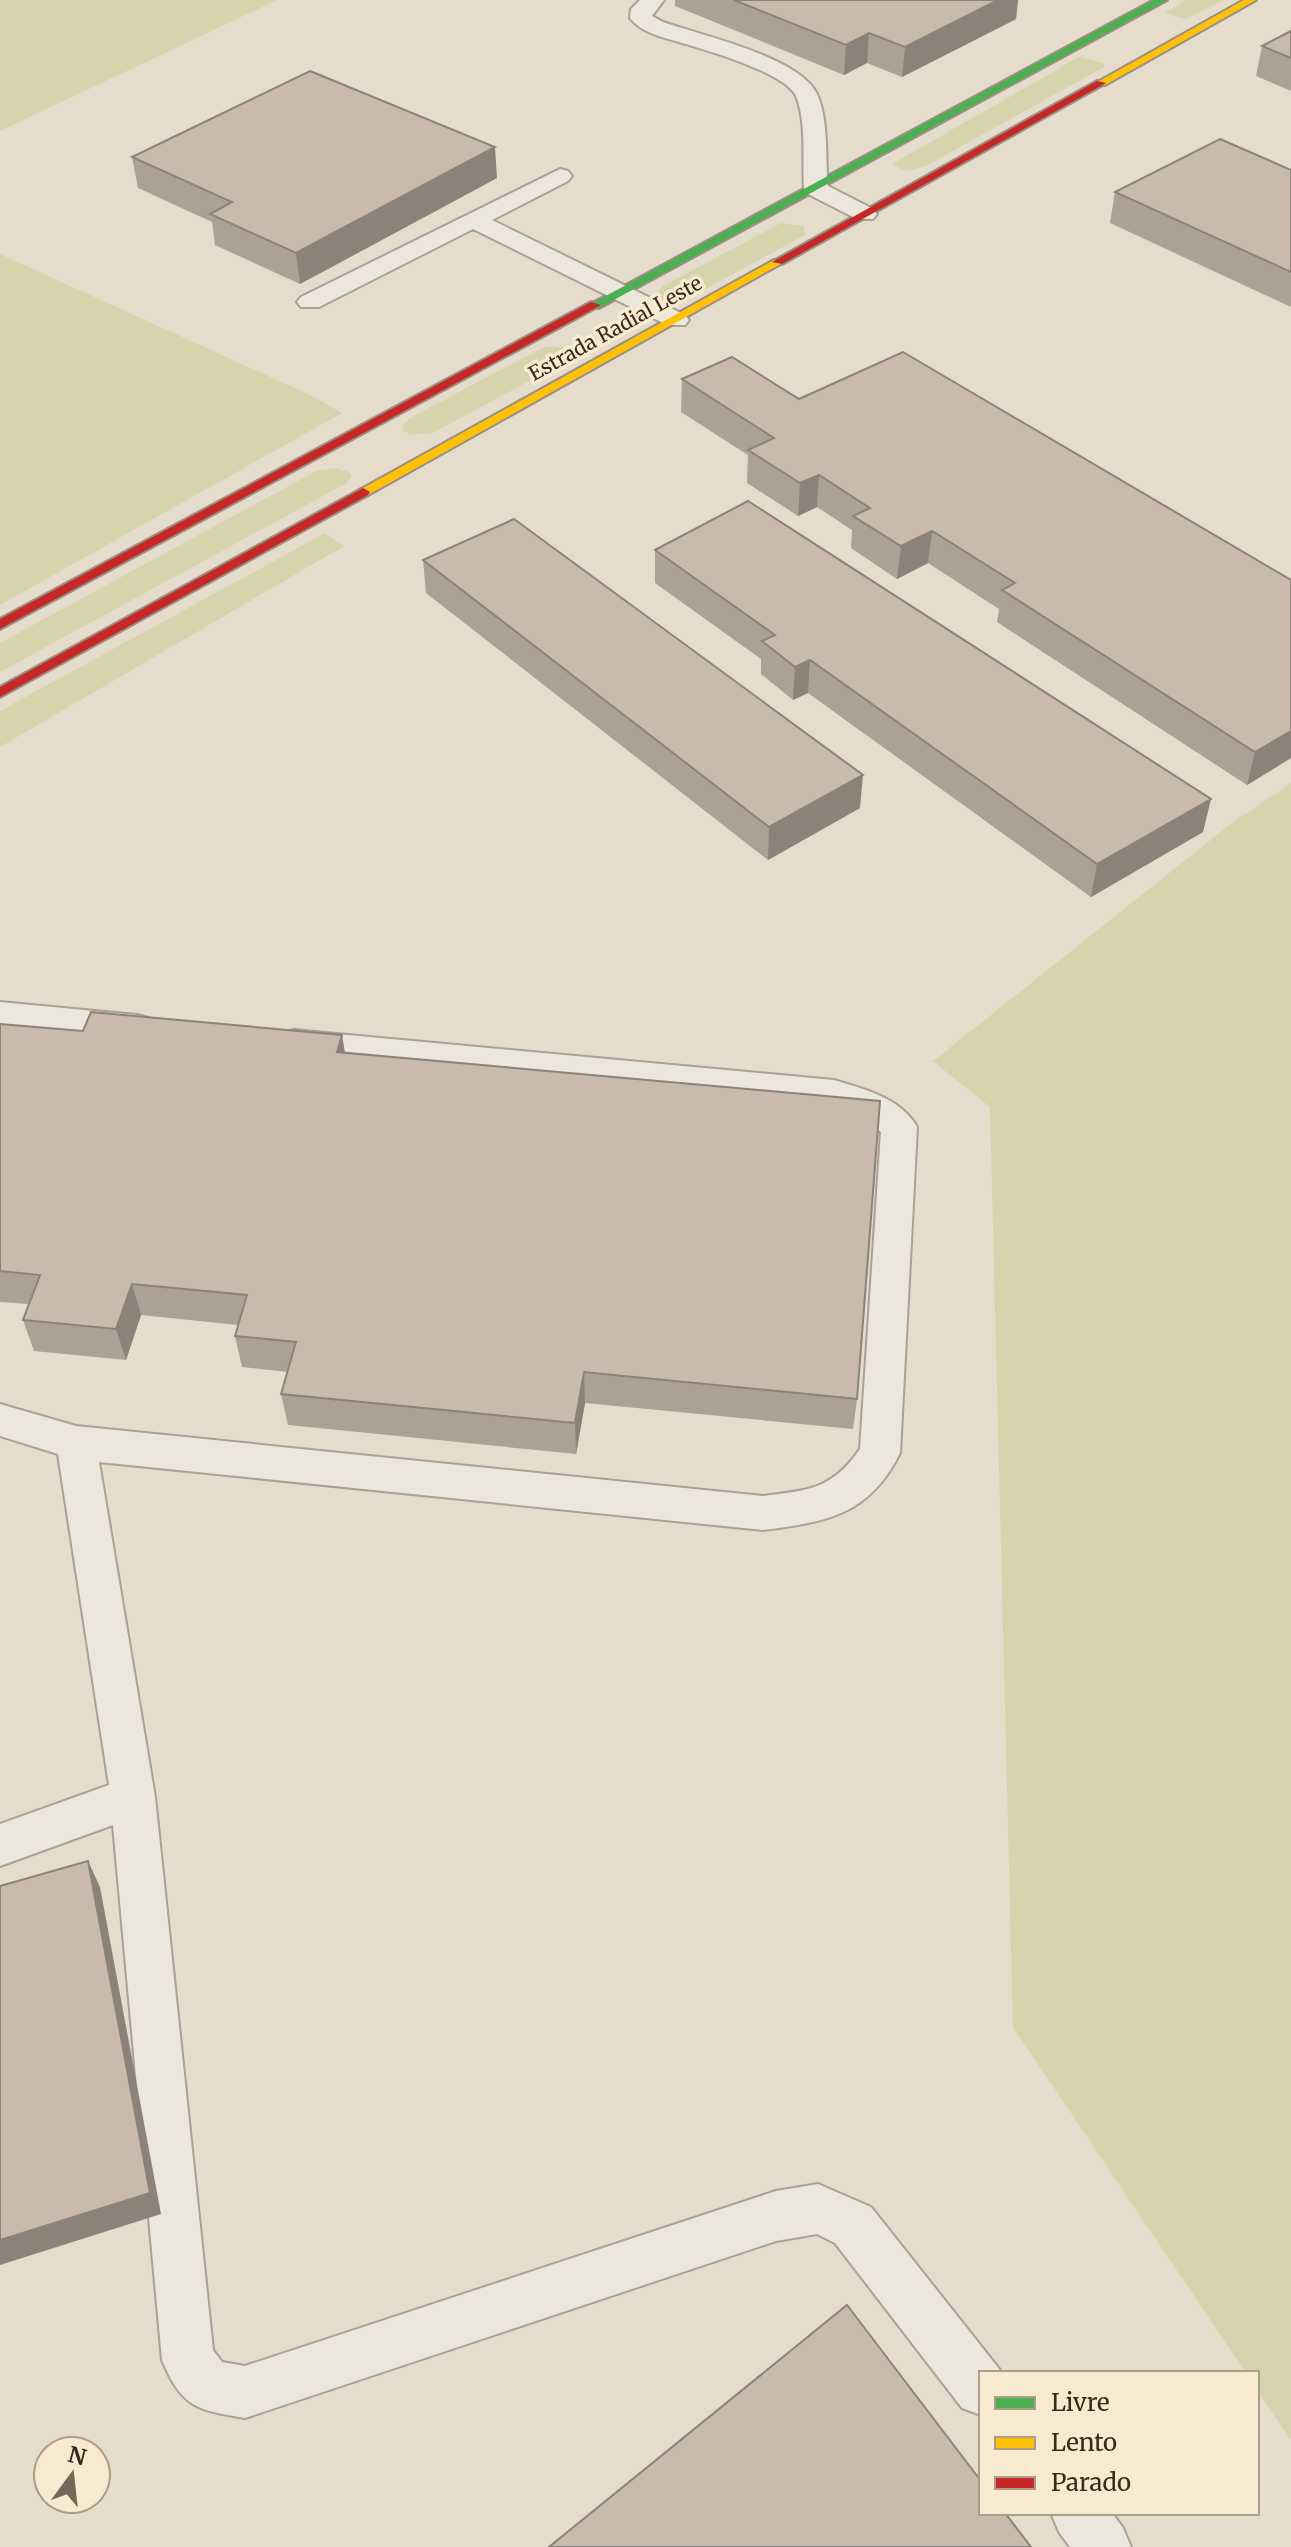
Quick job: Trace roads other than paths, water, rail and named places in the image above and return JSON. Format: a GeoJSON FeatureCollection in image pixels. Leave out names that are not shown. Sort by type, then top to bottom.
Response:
{"type":"FeatureCollection","features":[{"type":"Feature","properties":{"kind":"street","name":"Estrada Radial Leste"},"geometry":{"type":"LineString","coordinates":[[0,625],[618,290],[816,189],[1162,0]]}},
{"type":"Feature","properties":{"kind":"street","name":"Estrada Radial Leste"},"geometry":{"type":"LineString","coordinates":[[0,693],[1251,0]]}},
{"type":"Feature","properties":{"kind":"street"},"geometry":{"type":"LineString","coordinates":[[1095,35],[1149,55]]}},
{"type":"Feature","properties":{"kind":"street"},"geometry":{"type":"LineString","coordinates":[[349,437],[404,470]]}},
{"type":"Feature","properties":{"kind":"lane"},"geometry":{"type":"LineString","coordinates":[[653,0],[642,9],[641,18],[655,27],[786,74],[805,90],[816,189],[865,214]]}},
{"type":"Feature","properties":{"kind":"lane"},"geometry":{"type":"LineString","coordinates":[[310,302],[560,176]]}},
{"type":"Feature","properties":{"kind":"lane"},"geometry":{"type":"LineString","coordinates":[[473,220],[676,320]]}},
{"type":"Feature","properties":{"kind":"lane"},"geometry":{"type":"LineString","coordinates":[[0,1014],[173,1031]]}},
{"type":"Feature","properties":{"kind":"lane"},"geometry":{"type":"LineString","coordinates":[[0,1420],[76,1443],[763,1513],[825,1505],[863,1481],[880,1453],[899,1127],[872,1106],[834,1093],[252,1038]]}},
{"type":"Feature","properties":{"kind":"lane"},"geometry":{"type":"LineString","coordinates":[[76,1443],[133,1797],[188,2360],[208,2386],[245,2392],[776,2216],[818,2209],[853,2225],[979,2386]]}},
{"type":"Feature","properties":{"kind":"lane"},"geometry":{"type":"LineString","coordinates":[[0,1845],[133,1797]]}},
{"type":"Feature","properties":{"kind":"lane"},"geometry":{"type":"LineString","coordinates":[[1080,2515],[1104,2547]]}}]}
